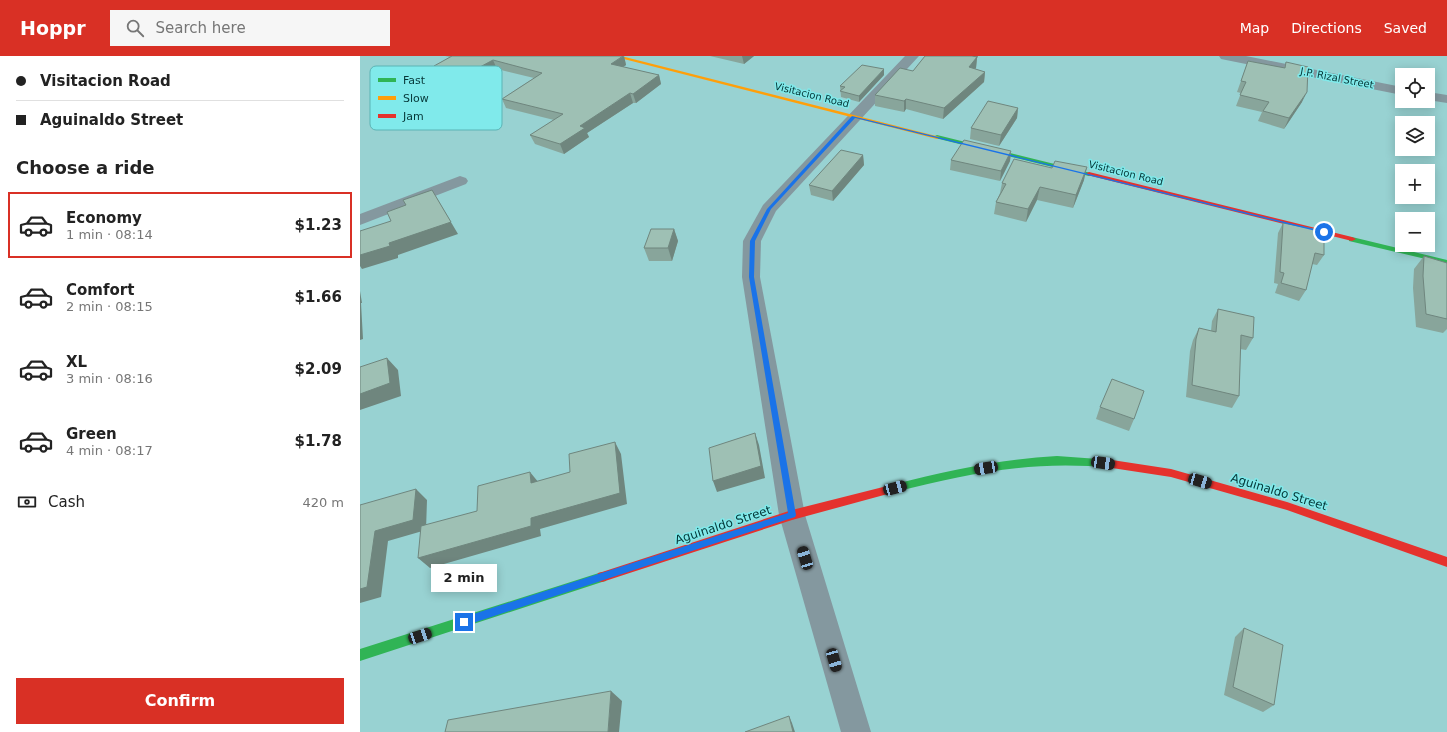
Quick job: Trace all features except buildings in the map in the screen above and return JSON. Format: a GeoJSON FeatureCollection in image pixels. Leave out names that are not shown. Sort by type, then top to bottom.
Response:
{"type":"FeatureCollection","features":[{"type":"Feature","properties":{"kind":"street","name":"Visitacion Road"},"geometry":{"type":"LineString","coordinates":[[615,56],[854,117],[1447,262]]}},
{"type":"Feature","properties":{"kind":"street"},"geometry":{"type":"LineString","coordinates":[[856,732],[792,515],[751,277],[752,241],[769,209],[912,56]]}},
{"type":"Feature","properties":{"kind":"street","name":"J.P. Rizal Street"},"geometry":{"type":"LineString","coordinates":[[1226,56],[1395,89]]}},
{"type":"Feature","properties":{"kind":"street"},"geometry":{"type":"LineString","coordinates":[[1435,97],[1447,99]]}},
{"type":"Feature","properties":{"kind":"street"},"geometry":{"type":"LineString","coordinates":[[360,220],[460,181]]}},
{"type":"Feature","properties":{"kind":"street","name":"Aguinaldo Street"},"geometry":{"type":"LineString","coordinates":[[360,655],[792,515],[939,476],[1016,462],[1090,461],[1171,473],[1280,504],[1447,562]]}},
{"type":"Feature","properties":{"kind":"traffic: fast"},"geometry":{"type":"LineString","coordinates":[[937,137],[1089,174]]}},
{"type":"Feature","properties":{"kind":"traffic: fast"},"geometry":{"type":"LineString","coordinates":[[1352,239],[1447,262]]}},
{"type":"Feature","properties":{"kind":"traffic: fast"},"geometry":{"type":"LineString","coordinates":[[895,488],[976,469],[1030,462],[1057,460],[1112,464]]}},
{"type":"Feature","properties":{"kind":"traffic: fast"},"geometry":{"type":"LineString","coordinates":[[360,655],[602,577]]}},
{"type":"Feature","properties":{"kind":"traffic: slow"},"geometry":{"type":"LineString","coordinates":[[615,56],[937,137]]}},
{"type":"Feature","properties":{"kind":"traffic: jam"},"geometry":{"type":"LineString","coordinates":[[1089,174],[1352,239]]}},
{"type":"Feature","properties":{"kind":"traffic: jam"},"geometry":{"type":"LineString","coordinates":[[1112,464],[1171,473],[1287,506],[1447,562]]}},
{"type":"Feature","properties":{"kind":"traffic: jam"},"geometry":{"type":"LineString","coordinates":[[602,577],[792,515],[895,488]]}},
{"type":"Feature","properties":{"kind":"route"},"geometry":{"type":"LineString","coordinates":[[464,622],[792,515],[751,277],[752,241],[769,209],[854,117],[1324,232]]}}]}
